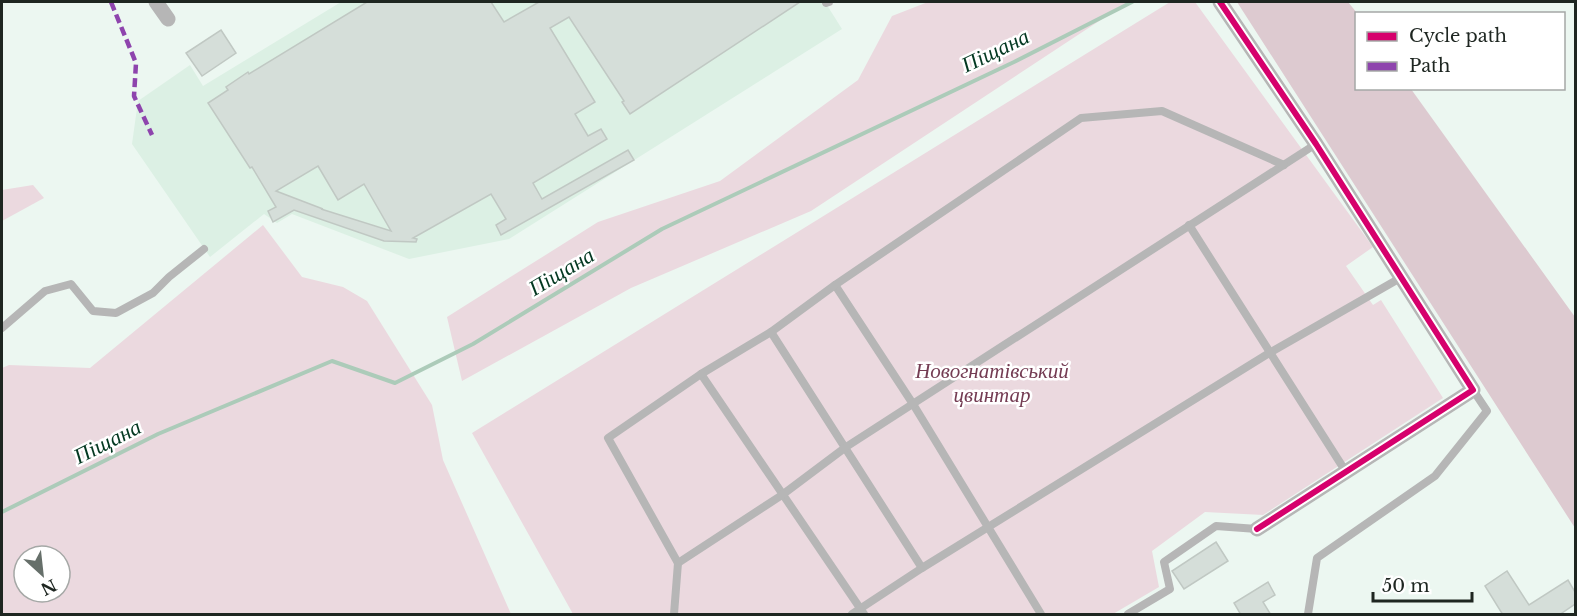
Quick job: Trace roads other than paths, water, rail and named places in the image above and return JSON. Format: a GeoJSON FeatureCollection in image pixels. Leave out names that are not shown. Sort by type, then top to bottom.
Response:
{"type":"FeatureCollection","features":[{"type":"Feature","properties":{"kind":"street"},"geometry":{"type":"LineString","coordinates":[[156,2],[168,19]]}},
{"type":"Feature","properties":{"kind":"street"},"geometry":{"type":"LineString","coordinates":[[1220,2],[1316,144],[1473,390],[1257,529]]}},
{"type":"Feature","properties":{"kind":"lane"},"geometry":{"type":"LineString","coordinates":[[674,615],[678,562],[608,438],[701,374],[771,332],[1081,118],[1162,111],[1284,165]]}},
{"type":"Feature","properties":{"kind":"lane"},"geometry":{"type":"LineString","coordinates":[[678,562],[782,495],[846,447],[1316,144]]}},
{"type":"Feature","properties":{"kind":"lane"},"geometry":{"type":"LineString","coordinates":[[1190,225],[1346,472]]}},
{"type":"Feature","properties":{"kind":"lane"},"geometry":{"type":"LineString","coordinates":[[2,328],[45,291],[71,284],[93,311],[116,313],[153,293],[204,249]]}},
{"type":"Feature","properties":{"kind":"lane"},"geometry":{"type":"LineString","coordinates":[[852,615],[862,612],[921,568],[1271,352],[1402,278]]}},
{"type":"Feature","properties":{"kind":"lane"},"geometry":{"type":"LineString","coordinates":[[836,285],[989,526],[1041,615]]}},
{"type":"Feature","properties":{"kind":"lane"},"geometry":{"type":"LineString","coordinates":[[771,332],[921,568]]}},
{"type":"Feature","properties":{"kind":"lane"},"geometry":{"type":"LineString","coordinates":[[701,374],[862,612]]}},
{"type":"Feature","properties":{"kind":"lane"},"geometry":{"type":"LineString","coordinates":[[1308,615],[1317,558],[1435,476],[1487,411],[1473,390]]}},
{"type":"Feature","properties":{"kind":"lane"},"geometry":{"type":"LineString","coordinates":[[1128,615],[1170,590],[1164,562],[1215,526],[1257,529]]}},
{"type":"Feature","properties":{"kind":"waterway","name":"Піщана"},"geometry":{"type":"LineString","coordinates":[[2,512],[158,434],[332,361],[395,383],[473,344],[662,229],[1014,62],[1132,2]]}},
{"type":"Feature","properties":{"kind":"park label","name":"Новогнатівський цвинтар"},"geometry":{"type":"Point","coordinates":[992,383]}}]}
